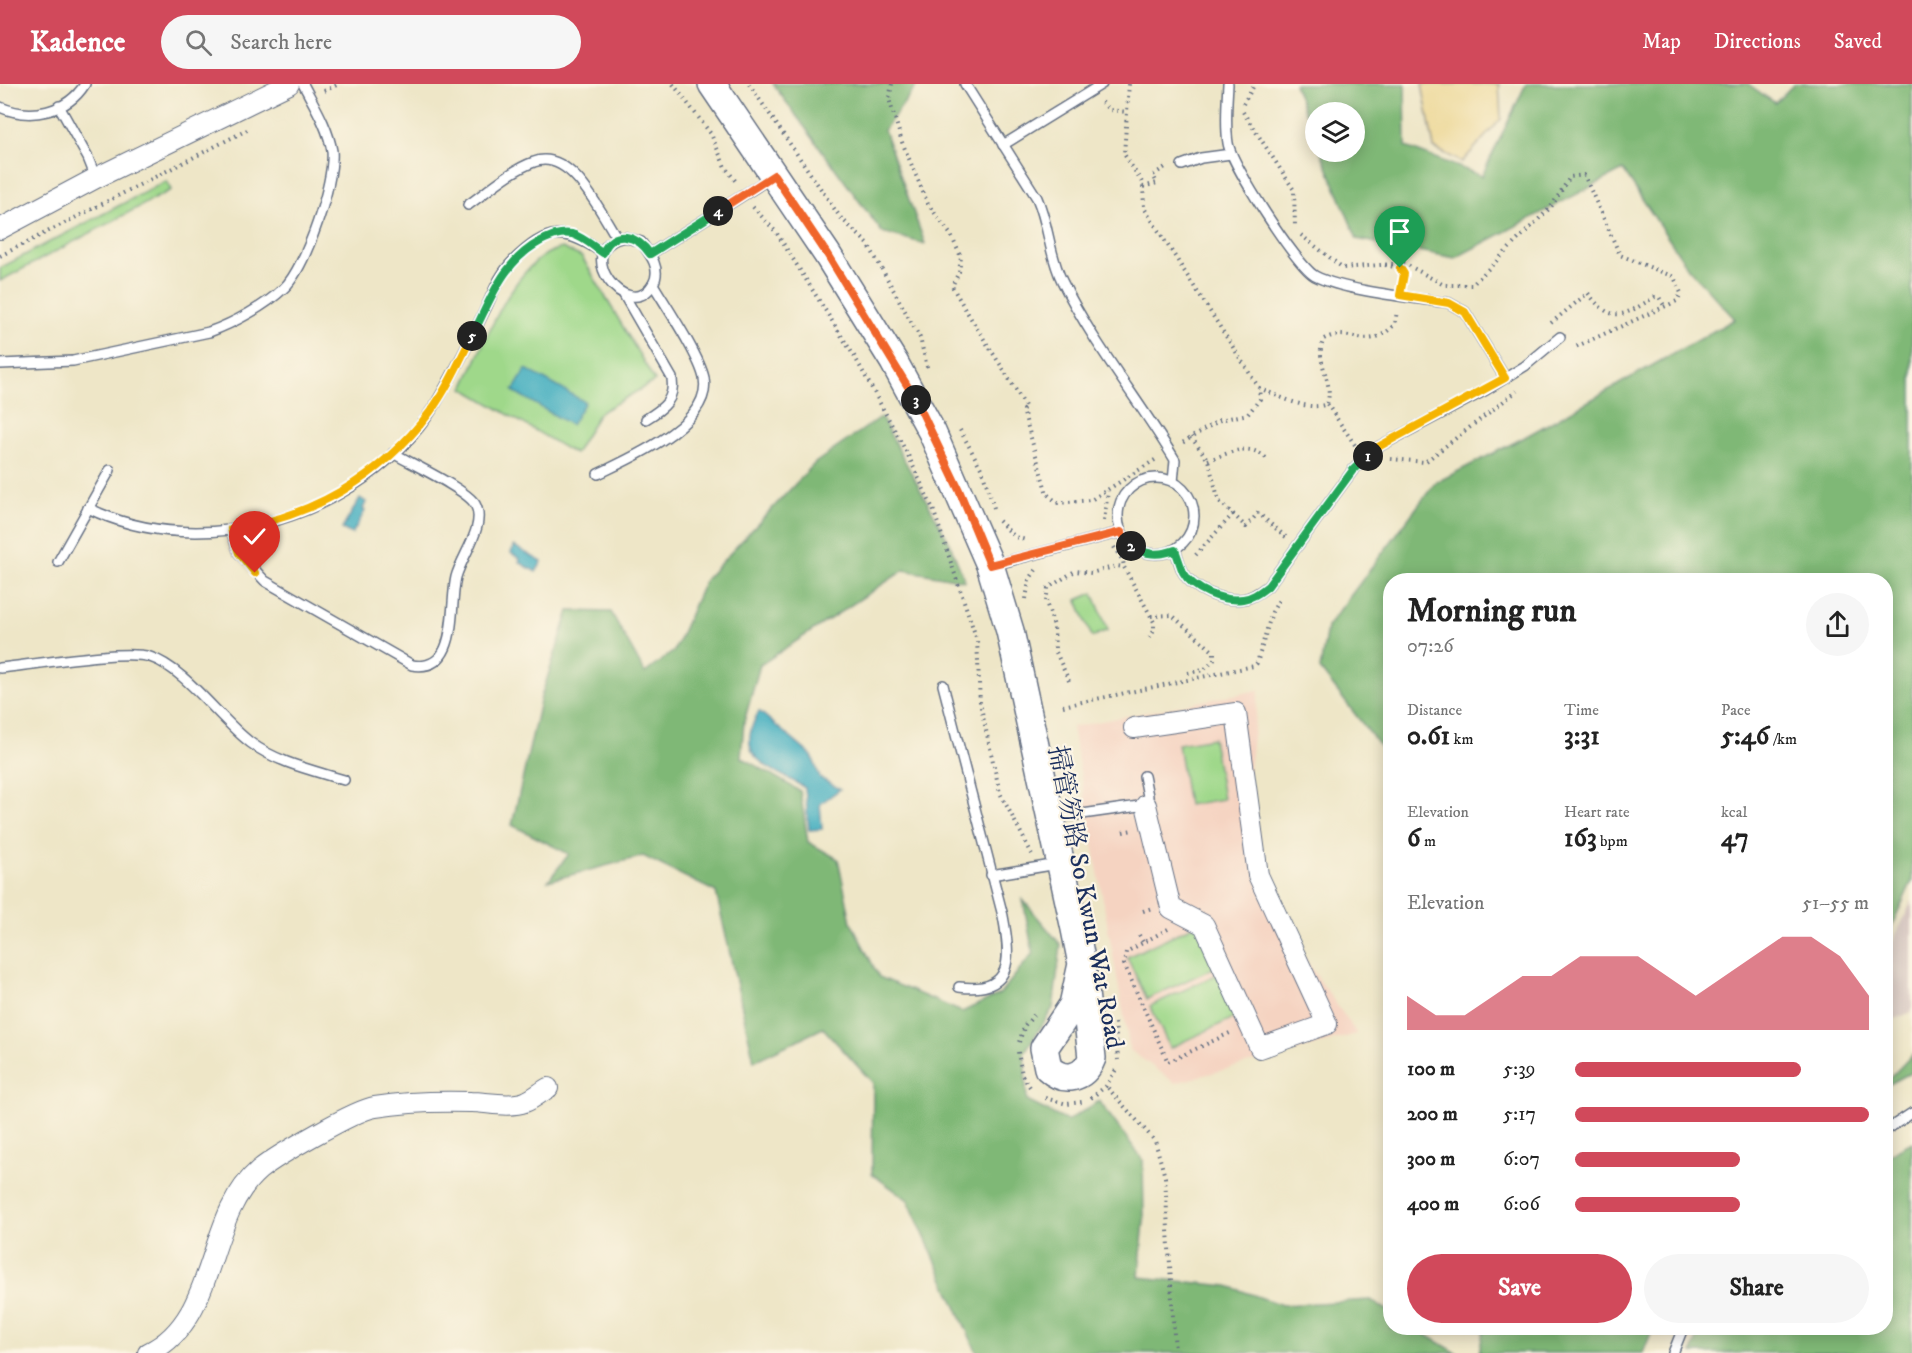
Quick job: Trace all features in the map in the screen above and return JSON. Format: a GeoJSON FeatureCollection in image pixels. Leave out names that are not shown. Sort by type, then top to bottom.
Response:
{"type":"FeatureCollection","features":[{"type":"Feature","properties":{"kind":"street"},"geometry":{"type":"LineString","coordinates":[[0,229],[96,178],[288,84]]}},
{"type":"Feature","properties":{"kind":"street","name":"掃管笏路 So Kwun Wat Road"},"geometry":{"type":"LineString","coordinates":[[712,84],[827,254],[913,396],[959,490],[990,565],[1010,631],[1051,818],[1048,866],[1082,964]]}},
{"type":"Feature","properties":{"kind":"street"},"geometry":{"type":"LineString","coordinates":[[1134,728],[1236,713],[1258,875],[1327,1024],[1260,1048],[1204,925],[1171,908],[1146,805]]}},
{"type":"Feature","properties":{"kind":"street"},"geometry":{"type":"LineString","coordinates":[[148,1353],[160,1347],[175,1332],[194,1306],[237,1197],[259,1171],[327,1130],[372,1107],[426,1103],[524,1103],[548,1088]]}},
{"type":"Feature","properties":{"kind":"lane"},"geometry":{"type":"LineString","coordinates":[[0,107],[13,113],[47,112],[75,97],[86,84]]}},
{"type":"Feature","properties":{"kind":"lane"},"geometry":{"type":"LineString","coordinates":[[0,364],[73,360],[209,332],[230,323],[284,288],[297,271],[331,179],[333,165],[329,137],[303,84]]}},
{"type":"Feature","properties":{"kind":"lane"},"geometry":{"type":"LineString","coordinates":[[965,84],[1044,214],[1062,282],[1175,460],[1173,482]]}},
{"type":"Feature","properties":{"kind":"lane"},"geometry":{"type":"LineString","coordinates":[[1228,84],[1228,145],[1231,154],[1278,232],[1306,270],[1331,282],[1449,303],[1465,312],[1505,378]]}},
{"type":"Feature","properties":{"kind":"lane"},"geometry":{"type":"LineString","coordinates":[[1003,145],[1098,86]]}},
{"type":"Feature","properties":{"kind":"lane"},"geometry":{"type":"LineString","coordinates":[[59,106],[88,158],[96,178]]}},
{"type":"Feature","properties":{"kind":"lane"},"geometry":{"type":"LineString","coordinates":[[1182,165],[1201,158],[1231,154]]}},
{"type":"Feature","properties":{"kind":"lane"},"geometry":{"type":"LineString","coordinates":[[468,205],[535,161],[554,160],[571,169],[617,238]]}},
{"type":"Feature","properties":{"kind":"lane"},"geometry":{"type":"LineString","coordinates":[[650,254],[774,175]]}},
{"type":"Feature","properties":{"kind":"lane"},"geometry":{"type":"LineString","coordinates":[[88,508],[113,520],[148,528],[184,532],[231,529],[289,516],[322,503],[353,485],[393,453],[430,411],[450,381],[495,286],[512,262],[532,246],[562,233],[579,236],[603,253]]}},
{"type":"Feature","properties":{"kind":"lane"},"geometry":{"type":"LineString","coordinates":[[617,238],[634,238],[641,242],[656,268],[653,284],[641,295],[624,295],[617,291],[605,273],[602,265],[603,253],[610,242],[617,238]]}},
{"type":"Feature","properties":{"kind":"lane"},"geometry":{"type":"LineString","coordinates":[[598,474],[666,437],[690,418],[702,400],[705,390],[701,370],[653,284]]}},
{"type":"Feature","properties":{"kind":"lane"},"geometry":{"type":"LineString","coordinates":[[624,295],[672,378],[673,387],[665,408],[646,419]]}},
{"type":"Feature","properties":{"kind":"lane"},"geometry":{"type":"LineString","coordinates":[[1175,550],[1182,569],[1193,583],[1208,593],[1243,599],[1255,596],[1268,586],[1353,470],[1378,447],[1505,378],[1560,337]]}},
{"type":"Feature","properties":{"kind":"lane"},"geometry":{"type":"LineString","coordinates":[[231,529],[239,553],[265,581],[412,665],[420,666],[435,662],[441,657],[448,644],[456,577],[475,531],[478,513],[470,497],[393,453]]}},
{"type":"Feature","properties":{"kind":"lane"},"geometry":{"type":"LineString","coordinates":[[58,562],[110,470]]}},
{"type":"Feature","properties":{"kind":"lane"},"geometry":{"type":"LineString","coordinates":[[1150,478],[1173,482],[1190,498],[1194,522],[1191,533],[1175,550],[1165,554],[1142,552],[1131,546],[1121,532],[1118,524],[1119,506],[1130,488],[1150,478]]}},
{"type":"Feature","properties":{"kind":"lane"},"geometry":{"type":"LineString","coordinates":[[990,565],[1121,532]]}},
{"type":"Feature","properties":{"kind":"lane"},"geometry":{"type":"LineString","coordinates":[[0,668],[126,656],[149,657],[170,667],[239,733],[262,751],[290,763],[344,780]]}},
{"type":"Feature","properties":{"kind":"lane"},"geometry":{"type":"LineString","coordinates":[[943,685],[1006,935],[1006,967],[1002,977],[987,988],[959,987]]}},
{"type":"Feature","properties":{"kind":"lane"},"geometry":{"type":"LineString","coordinates":[[1051,818],[1146,805],[1148,796],[1144,776]]}},
{"type":"Feature","properties":{"kind":"lane"},"geometry":{"type":"LineString","coordinates":[[991,875],[1048,866]]}},
{"type":"Feature","properties":{"kind":"lane"},"geometry":{"type":"LineString","coordinates":[[1893,1125],[1912,1113]]}},
{"type":"Feature","properties":{"kind":"lane"},"geometry":{"type":"LineString","coordinates":[[1673,1353],[1680,1335]]}},
{"type":"Feature","properties":{"kind":"path"},"geometry":{"type":"LineString","coordinates":[[310,98],[339,84]]}},
{"type":"Feature","properties":{"kind":"path","name":"掃管笏路 So Kwun Wat Road"},"geometry":{"type":"LineString","coordinates":[[673,84],[711,134],[725,167],[760,218],[776,232],[856,359],[907,453],[933,509],[977,640],[980,703],[1000,792],[1033,855],[1048,866]]}},
{"type":"Feature","properties":{"kind":"path"},"geometry":{"type":"LineString","coordinates":[[749,84],[840,217],[868,244],[920,338],[929,375]]}},
{"type":"Feature","properties":{"kind":"path"},"geometry":{"type":"LineString","coordinates":[[892,84],[889,99],[902,142],[928,204],[951,235],[961,257],[959,273],[951,286],[1026,408],[1023,410],[1047,494],[1058,503],[1065,503],[1091,500],[1108,491],[1104,522],[1108,537],[1124,561],[1124,567],[1151,616],[1154,631],[1148,640]]}},
{"type":"Feature","properties":{"kind":"path"},"geometry":{"type":"LineString","coordinates":[[1130,84],[1125,154],[1143,187],[1144,208],[1259,388],[1260,399],[1256,407],[1248,414],[1213,423]]}},
{"type":"Feature","properties":{"kind":"path"},"geometry":{"type":"LineString","coordinates":[[1098,86],[1109,110],[1128,112]]}},
{"type":"Feature","properties":{"kind":"path"},"geometry":{"type":"LineString","coordinates":[[0,256],[259,124]]}},
{"type":"Feature","properties":{"kind":"path"},"geometry":{"type":"LineString","coordinates":[[1143,187],[1157,183],[1153,175],[1169,165],[1172,171]]}},
{"type":"Feature","properties":{"kind":"path"},"geometry":{"type":"LineString","coordinates":[[1346,432],[1327,404],[1330,385],[1320,355],[1324,339],[1338,334],[1366,340],[1382,335],[1395,324],[1402,271],[1378,263]]}},
{"type":"Feature","properties":{"kind":"path"},"geometry":{"type":"LineString","coordinates":[[1560,337],[1550,324],[1588,293],[1599,308],[1615,315],[1625,314],[1655,297],[1659,297],[1665,307]]}},
{"type":"Feature","properties":{"kind":"path"},"geometry":{"type":"LineString","coordinates":[[1259,388],[1309,406],[1318,407],[1327,404]]}},
{"type":"Feature","properties":{"kind":"path"},"geometry":{"type":"LineString","coordinates":[[956,422],[982,470],[997,517],[1015,537],[1038,539],[1045,564],[1036,569],[1029,580],[1026,602]]}},
{"type":"Feature","properties":{"kind":"path"},"geometry":{"type":"LineString","coordinates":[[1191,437],[1208,460],[1219,501],[1246,527],[1258,513],[1298,547]]}},
{"type":"Feature","properties":{"kind":"path"},"geometry":{"type":"LineString","coordinates":[[1208,460],[1253,448],[1269,461]]}},
{"type":"Feature","properties":{"kind":"path"},"geometry":{"type":"LineString","coordinates":[[1182,569],[1233,514]]}},
{"type":"Feature","properties":{"kind":"path"},"geometry":{"type":"LineString","coordinates":[[1069,681],[1066,669],[1055,650],[1054,626],[1046,602],[1048,588],[1075,571],[1091,573],[1117,566],[1124,567]]}},
{"type":"Feature","properties":{"kind":"path"},"geometry":{"type":"LineString","coordinates":[[1063,706],[1254,666],[1257,663],[1272,612],[1285,591]]}},
{"type":"Feature","properties":{"kind":"path"},"geometry":{"type":"LineString","coordinates":[[1151,616],[1172,615],[1214,652],[1214,660],[1208,668],[1188,673]]}},
{"type":"Feature","properties":{"kind":"path"},"geometry":{"type":"LineString","coordinates":[[1190,918],[1126,952],[1124,964],[1168,1062],[1249,1024]]}},
{"type":"Feature","properties":{"kind":"path"},"geometry":{"type":"LineString","coordinates":[[1139,935],[1143,942]]}},
{"type":"Feature","properties":{"kind":"path"},"geometry":{"type":"LineString","coordinates":[[1033,1090],[1022,1075],[1018,1047],[1025,1025],[1043,1007]]}},
{"type":"Feature","properties":{"kind":"path","name":"掃管笏路 So Kwun Wat Road"},"geometry":{"type":"LineString","coordinates":[[1041,1096],[1059,1103],[1078,1103],[1094,1096],[1106,1086],[1118,1062],[1114,1016]]}},
{"type":"Feature","properties":{"kind":"path"},"geometry":{"type":"LineString","coordinates":[[1108,1088],[1155,1141],[1165,1177],[1175,1353]]}},
{"type":"Feature","properties":{"kind":"shaded area"},"geometry":{"type":"Polygon","coordinates":[[[1259,690],[1248,777],[1263,865],[1301,953],[1357,1034],[1175,1083],[1130,1050],[1072,727],[1259,690]]]}},
{"type":"Feature","properties":{"kind":"shaded area"},"geometry":{"type":"Polygon","coordinates":[[[1912,900],[1912,1012],[1893,1019],[1893,942],[1912,900]]]}},
{"type":"Feature","properties":{"kind":"green space"},"geometry":{"type":"Polygon","coordinates":[[[773,84],[918,84],[884,130],[925,244],[882,232],[773,84]]]}},
{"type":"Feature","properties":{"kind":"green space"},"geometry":{"type":"Polygon","coordinates":[[[1294,84],[1405,84],[1406,147],[1482,176],[1526,84],[1748,84],[1775,103],[1794,84],[1912,84],[1912,881],[1893,923],[1893,573],[1383,573],[1383,750],[1320,669],[1327,627],[1435,483],[1523,438],[1735,319],[1688,268],[1623,170],[1455,258],[1357,239],[1325,162],[1365,162],[1365,102],[1305,102],[1305,112],[1294,84]]]}},
{"type":"Feature","properties":{"kind":"green space"},"geometry":{"type":"Polygon","coordinates":[[[166,181],[171,190],[0,281],[0,268],[166,181]]]}},
{"type":"Feature","properties":{"kind":"green space"},"geometry":{"type":"Polygon","coordinates":[[[562,248],[582,257],[655,381],[599,413],[575,454],[463,388],[502,306],[515,286],[529,268],[545,255],[562,248]]]}},
{"type":"Feature","properties":{"kind":"green space"},"geometry":{"type":"Polygon","coordinates":[[[881,417],[949,542],[965,581],[904,570],[760,665],[744,722],[741,757],[800,791],[808,842],[838,859],[851,922],[879,977],[962,1012],[1000,994],[1033,953],[1023,900],[1061,945],[1053,1008],[1024,1053],[1027,1101],[1067,1121],[1099,1101],[1143,1160],[1144,1220],[1139,1277],[1228,1286],[1282,1305],[1371,1300],[1383,1308],[1383,1335],[1427,1335],[1457,1353],[977,1353],[908,1200],[872,1174],[873,1083],[823,1028],[754,1061],[716,892],[643,856],[548,881],[569,854],[512,825],[541,697],[569,611],[611,612],[645,673],[674,651],[705,580],[815,463],[881,417]]]}},
{"type":"Feature","properties":{"kind":"green space"},"geometry":{"type":"Polygon","coordinates":[[[1093,593],[1108,630],[1092,637],[1077,600],[1093,593]]]}},
{"type":"Feature","properties":{"kind":"green space"},"geometry":{"type":"Polygon","coordinates":[[[1213,738],[1223,799],[1188,805],[1178,744],[1213,738]]]}},
{"type":"Feature","properties":{"kind":"green space"},"geometry":{"type":"Polygon","coordinates":[[[1197,924],[1218,966],[1147,999],[1127,957],[1197,924]]]}},
{"type":"Feature","properties":{"kind":"green space"},"geometry":{"type":"Polygon","coordinates":[[[1220,973],[1240,1015],[1170,1048],[1150,1006],[1220,973]]]}},
{"type":"Feature","properties":{"kind":"green space"},"geometry":{"type":"Polygon","coordinates":[[[1912,1055],[1912,1072],[1893,1082],[1893,1075],[1912,1055]]]}},
{"type":"Feature","properties":{"kind":"green space"},"geometry":{"type":"Polygon","coordinates":[[[1912,1142],[1912,1353],[1692,1353],[1698,1335],[1893,1335],[1893,1152],[1912,1142]]]}},
{"type":"Feature","properties":{"kind":"green space"},"geometry":{"type":"Polygon","coordinates":[[[1483,1335],[1650,1335],[1643,1353],[1479,1353],[1483,1335]]]}},
{"type":"Feature","properties":{"kind":"sand"},"geometry":{"type":"Polygon","coordinates":[[[1422,84],[1499,84],[1501,119],[1462,162],[1434,148],[1422,84]]]}},
{"type":"Feature","properties":{"kind":"water"},"geometry":{"type":"Polygon","coordinates":[[[526,369],[585,402],[571,425],[513,391],[526,369]]]}},
{"type":"Feature","properties":{"kind":"water"},"geometry":{"type":"Polygon","coordinates":[[[360,498],[366,502],[363,509],[365,511],[352,534],[342,529],[360,498]]]}},
{"type":"Feature","properties":{"kind":"water"},"geometry":{"type":"Polygon","coordinates":[[[514,546],[542,562],[536,572],[519,562],[520,559],[511,553],[514,546]]]}},
{"type":"Feature","properties":{"kind":"water"},"geometry":{"type":"Polygon","coordinates":[[[759,711],[812,756],[820,778],[840,789],[820,804],[822,829],[809,830],[805,788],[767,766],[752,751],[750,740],[752,727],[759,711]]]}},
{"type":"Feature","properties":{"kind":"route"},"geometry":{"type":"LineString","coordinates":[[255,573],[239,553],[231,529],[255,526],[322,503],[353,485],[382,464],[408,439],[450,381],[489,303],[495,286],[504,271],[522,253],[553,235],[562,233],[579,236],[603,253],[610,242],[617,238],[634,238],[641,242],[650,254],[774,175],[827,254],[913,396],[959,490],[990,565],[1121,532],[1131,546],[1142,552],[1153,555],[1175,550],[1184,573],[1193,583],[1208,593],[1243,599],[1255,596],[1268,586],[1353,470],[1378,447],[1505,378],[1465,312],[1449,303],[1400,295],[1404,274],[1400,268]]}}]}
